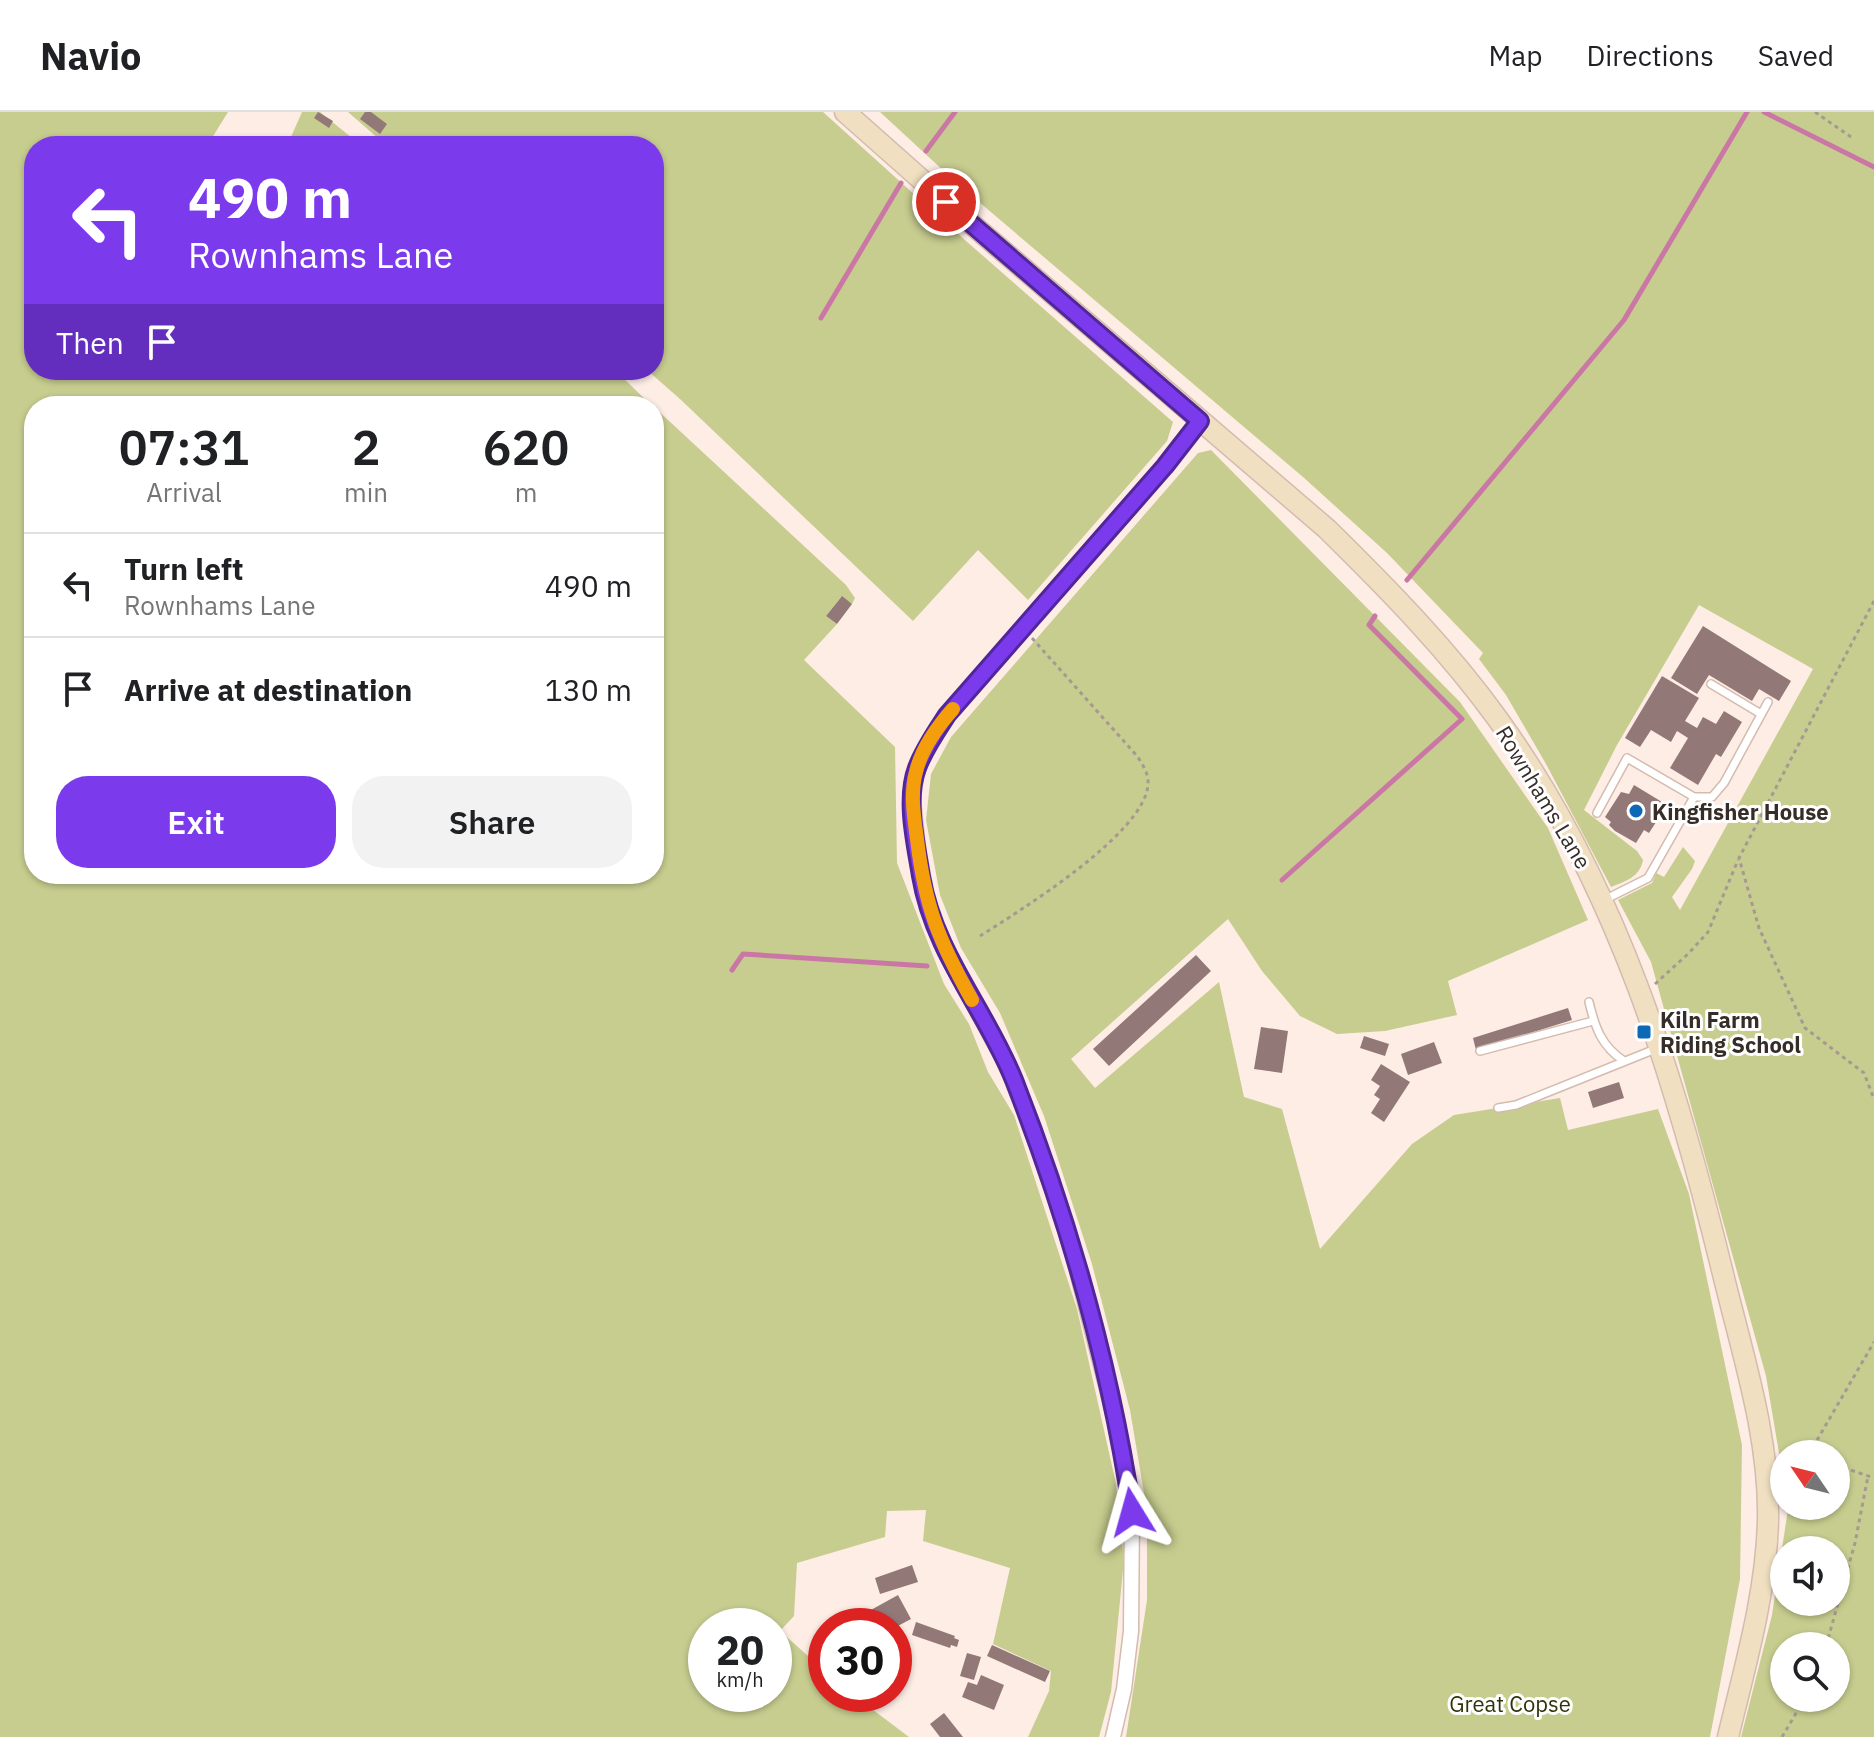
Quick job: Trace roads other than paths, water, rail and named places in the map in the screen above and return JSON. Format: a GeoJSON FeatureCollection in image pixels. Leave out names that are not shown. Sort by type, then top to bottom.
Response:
{"type":"FeatureCollection","features":[{"type":"Feature","properties":{"kind":"street","name":"Rownhams Lane"},"geometry":{"type":"LineString","coordinates":[[845,112],[1327,529],[1448,655],[1498,719],[1575,842],[1602,900],[1660,1047],[1691,1146],[1756,1416],[1767,1491],[1763,1580],[1728,1737]]}},
{"type":"Feature","properties":{"kind":"street"},"geometry":{"type":"LineString","coordinates":[[1113,1737],[1124,1689],[1131,1631],[1132,1512],[1119,1434],[1072,1251],[1013,1077],[945,952],[931,916],[921,878],[912,793],[916,770],[947,715],[1165,466],[1200,421]]}},
{"type":"Feature","properties":{"kind":"lane"},"geometry":{"type":"LineString","coordinates":[[1711,684],[1761,714]]}},
{"type":"Feature","properties":{"kind":"lane"},"geometry":{"type":"LineString","coordinates":[[1597,813],[1627,758],[1694,797],[1712,797],[1724,783],[1768,702]]}},
{"type":"Feature","properties":{"kind":"lane"},"geometry":{"type":"LineString","coordinates":[[1602,900],[1648,878],[1694,797]]}},
{"type":"Feature","properties":{"kind":"lane"},"geometry":{"type":"LineString","coordinates":[[1589,1002],[1602,1043],[1624,1061]]}},
{"type":"Feature","properties":{"kind":"lane"},"geometry":{"type":"LineString","coordinates":[[1480,1051],[1593,1021]]}},
{"type":"Feature","properties":{"kind":"lane"},"geometry":{"type":"LineString","coordinates":[[1498,1108],[1516,1105],[1660,1047]]}},
{"type":"Feature","properties":{"kind":"waterway"},"geometry":{"type":"LineString","coordinates":[[926,151],[955,112]]}},
{"type":"Feature","properties":{"kind":"waterway"},"geometry":{"type":"LineString","coordinates":[[1407,580],[1624,320],[1747,112]]}},
{"type":"Feature","properties":{"kind":"waterway"},"geometry":{"type":"LineString","coordinates":[[1764,112],[1874,167]]}},
{"type":"Feature","properties":{"kind":"waterway"},"geometry":{"type":"LineString","coordinates":[[821,318],[901,183]]}},
{"type":"Feature","properties":{"kind":"waterway"},"geometry":{"type":"LineString","coordinates":[[1282,880],[1462,719],[1369,625],[1375,616]]}},
{"type":"Feature","properties":{"kind":"waterway"},"geometry":{"type":"LineString","coordinates":[[732,970],[743,954],[927,966]]}},
{"type":"Feature","properties":{"kind":"place","name":"Kingfisher House"},"geometry":{"type":"Point","coordinates":[1636,811]}},
{"type":"Feature","properties":{"kind":"place","name":"Kiln Farm Riding School"},"geometry":{"type":"Point","coordinates":[1644,1032]}},
{"type":"Feature","properties":{"kind":"park label","name":"Great Copse"},"geometry":{"type":"Point","coordinates":[1510,1703]}}]}
